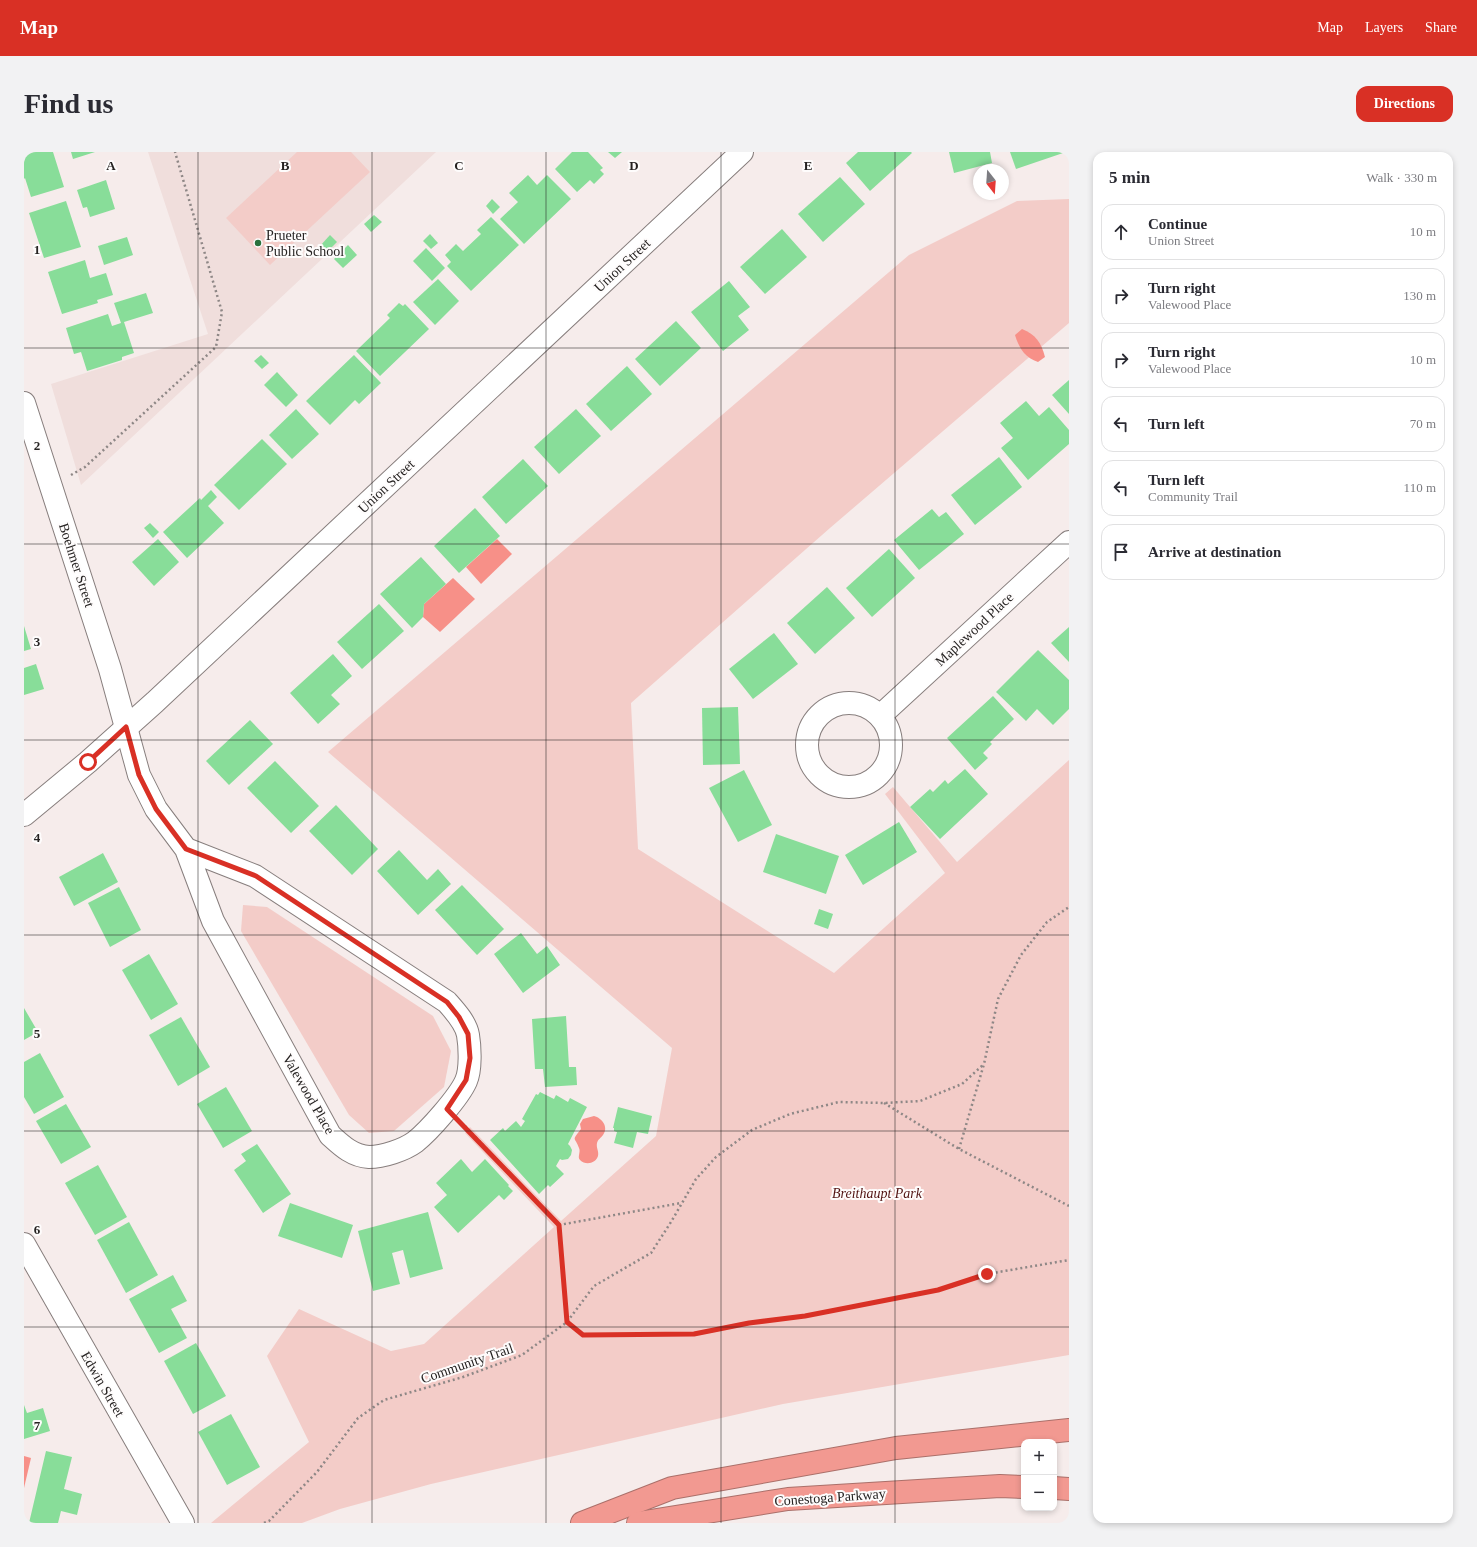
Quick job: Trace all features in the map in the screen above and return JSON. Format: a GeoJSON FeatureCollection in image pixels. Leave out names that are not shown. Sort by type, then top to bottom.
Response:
{"type":"FeatureCollection","features":[{"type":"Feature","properties":{"kind":"highway"},"geometry":{"type":"LineString","coordinates":[[582,1523],[672,1488],[896,1448],[1069,1430]]}},
{"type":"Feature","properties":{"kind":"highway","name":"Conestoga Parkway"},"geometry":{"type":"LineString","coordinates":[[638,1523],[788,1499],[1000,1486],[1021,1487]]}},
{"type":"Feature","properties":{"kind":"highway"},"geometry":{"type":"LineString","coordinates":[[1057,1488],[1069,1489]]}},
{"type":"Feature","properties":{"kind":"street","name":"Union Street"},"geometry":{"type":"LineString","coordinates":[[24,815],[88,762],[155,702],[742,152]]}},
{"type":"Feature","properties":{"kind":"street","name":"Boehmer Street"},"geometry":{"type":"LineString","coordinates":[[24,403],[110,669],[126,727]]}},
{"type":"Feature","properties":{"kind":"street","name":"Maplewood Place"},"geometry":{"type":"LineString","coordinates":[[880,716],[1069,542]]}},
{"type":"Feature","properties":{"kind":"street","name":"Valewood Place"},"geometry":{"type":"LineString","coordinates":[[126,727],[139,775],[156,809],[186,849],[213,921],[330,1134],[347,1151],[368,1157],[394,1152],[415,1142],[447,1109],[466,1080],[470,1058],[468,1034],[459,1017],[447,1002],[256,876],[186,849]]}},
{"type":"Feature","properties":{"kind":"street","name":"Edwin Street"},"geometry":{"type":"LineString","coordinates":[[26,1253],[183,1523]]}},
{"type":"Feature","properties":{"kind":"path"},"geometry":{"type":"LineString","coordinates":[[51,485],[85,467],[216,346],[222,312],[175,152]]}},
{"type":"Feature","properties":{"kind":"path"},"geometry":{"type":"LineString","coordinates":[[959,1149],[984,1064],[998,999],[1021,955],[1047,922],[1069,907]]}},
{"type":"Feature","properties":{"kind":"path","name":"Community Trail"},"geometry":{"type":"LineString","coordinates":[[264,1523],[269,1521],[316,1472],[358,1418],[384,1400],[463,1377],[522,1355],[567,1322],[594,1286],[650,1253],[671,1222],[696,1180],[716,1157],[752,1130],[790,1114],[838,1102],[884,1103],[920,1101],[962,1084],[984,1064]]}},
{"type":"Feature","properties":{"kind":"path"},"geometry":{"type":"LineString","coordinates":[[884,1103],[959,1149],[1069,1206]]}},
{"type":"Feature","properties":{"kind":"path"},"geometry":{"type":"LineString","coordinates":[[447,1109],[559,1225],[567,1322],[583,1335],[694,1334],[749,1323],[805,1316],[938,1290],[987,1274],[1069,1260]]}},
{"type":"Feature","properties":{"kind":"path"},"geometry":{"type":"LineString","coordinates":[[559,1225],[681,1203]]}},
{"type":"Feature","properties":{"kind":"shaded area","name":"Prueter Public School"},"geometry":{"type":"Polygon","coordinates":[[[148,152],[436,152],[81,485],[51,384],[208,334],[148,152]]]}},
{"type":"Feature","properties":{"kind":"shaded area"},"geometry":{"type":"Polygon","coordinates":[[[1022,329],[1031,334],[1042,347],[1045,357],[1038,362],[1029,358],[1018,344],[1015,335],[1022,329]]]}},
{"type":"Feature","properties":{"kind":"shaded area"},"geometry":{"type":"Polygon","coordinates":[[[497,539],[512,554],[481,584],[466,567],[497,539]]]}},
{"type":"Feature","properties":{"kind":"shaded area"},"geometry":{"type":"Polygon","coordinates":[[[453,578],[475,599],[440,632],[423,617],[424,604],[453,578]]]}},
{"type":"Feature","properties":{"kind":"shaded area"},"geometry":{"type":"Polygon","coordinates":[[[594,1116],[604,1123],[605,1132],[597,1143],[597,1158],[593,1162],[585,1163],[579,1159],[578,1144],[575,1138],[581,1129],[580,1124],[583,1119],[594,1116]]]}},
{"type":"Feature","properties":{"kind":"shaded area"},"geometry":{"type":"Polygon","coordinates":[[[24,1456],[31,1458],[24,1488],[24,1456]]]}},
{"type":"Feature","properties":{"kind":"green space"},"geometry":{"type":"Polygon","coordinates":[[[297,152],[351,152],[370,172],[270,265],[226,218],[297,152]]]}},
{"type":"Feature","properties":{"kind":"green space","name":"Breithaupt Park"},"geometry":{"type":"Polygon","coordinates":[[[1069,199],[1069,323],[830,528],[631,703],[638,849],[834,973],[945,873],[885,794],[893,787],[957,862],[1069,760],[1069,1355],[783,1404],[431,1484],[340,1509],[302,1523],[211,1523],[309,1442],[267,1356],[299,1309],[391,1351],[424,1344],[554,1227],[465,1133],[470,1127],[561,1221],[656,1136],[672,1048],[328,752],[909,255],[1017,201],[1069,199]]]}},
{"type":"Feature","properties":{"kind":"green space"},"geometry":{"type":"Polygon","coordinates":[[[243,905],[267,907],[433,1016],[451,1051],[444,1087],[394,1131],[369,1133],[349,1115],[241,931],[243,905]]]}},
{"type":"Feature","properties":{"kind":"building"},"geometry":{"type":"Polygon","coordinates":[[[29,152],[53,152],[64,187],[31,197],[25,178],[24,179],[24,154],[29,152]]]}},
{"type":"Feature","properties":{"kind":"building"},"geometry":{"type":"Polygon","coordinates":[[[71,152],[95,152],[73,159],[71,152]]]}},
{"type":"Feature","properties":{"kind":"building"},"geometry":{"type":"Polygon","coordinates":[[[572,152],[588,152],[603,168],[600,170],[604,174],[594,184],[590,180],[577,192],[555,169],[572,152]]]}},
{"type":"Feature","properties":{"kind":"building"},"geometry":{"type":"Polygon","coordinates":[[[608,152],[622,152],[615,158],[608,152]]]}},
{"type":"Feature","properties":{"kind":"building"},"geometry":{"type":"Polygon","coordinates":[[[858,152],[912,153],[870,191],[846,163],[858,152]]]}},
{"type":"Feature","properties":{"kind":"building"},"geometry":{"type":"Polygon","coordinates":[[[949,152],[990,152],[992,163],[973,164],[973,168],[954,173],[949,152]]]}},
{"type":"Feature","properties":{"kind":"building"},"geometry":{"type":"Polygon","coordinates":[[[1010,152],[1066,152],[1016,169],[1010,152]]]}},
{"type":"Feature","properties":{"kind":"building"},"geometry":{"type":"Polygon","coordinates":[[[528,175],[537,185],[547,175],[571,199],[524,244],[500,219],[518,202],[509,193],[528,175]]]}},
{"type":"Feature","properties":{"kind":"building"},"geometry":{"type":"Polygon","coordinates":[[[840,177],[865,204],[823,242],[798,214],[840,177]]]}},
{"type":"Feature","properties":{"kind":"building"},"geometry":{"type":"Polygon","coordinates":[[[106,180],[115,209],[90,217],[87,207],[83,208],[77,190],[106,180]]]}},
{"type":"Feature","properties":{"kind":"building"},"geometry":{"type":"Polygon","coordinates":[[[492,199],[500,207],[493,214],[486,206],[492,199]]]}},
{"type":"Feature","properties":{"kind":"building"},"geometry":{"type":"Polygon","coordinates":[[[66,201],[81,247],[44,258],[29,213],[66,201]]]}},
{"type":"Feature","properties":{"kind":"building"},"geometry":{"type":"Polygon","coordinates":[[[374,215],[382,222],[371,232],[364,224],[374,215]]]}},
{"type":"Feature","properties":{"kind":"building"},"geometry":{"type":"Polygon","coordinates":[[[491,217],[519,245],[471,291],[447,266],[451,262],[445,255],[456,244],[463,251],[481,234],[477,230],[491,217]]]}},
{"type":"Feature","properties":{"kind":"building"},"geometry":{"type":"Polygon","coordinates":[[[782,229],[807,257],[765,294],[740,267],[782,229]]]}},
{"type":"Feature","properties":{"kind":"building"},"geometry":{"type":"Polygon","coordinates":[[[430,234],[438,243],[431,249],[423,241],[430,234]]]}},
{"type":"Feature","properties":{"kind":"building"},"geometry":{"type":"Polygon","coordinates":[[[330,235],[337,242],[326,253],[320,246],[330,235]]]}},
{"type":"Feature","properties":{"kind":"building"},"geometry":{"type":"Polygon","coordinates":[[[127,237],[133,255],[104,265],[98,246],[127,237]]]}},
{"type":"Feature","properties":{"kind":"building"},"geometry":{"type":"Polygon","coordinates":[[[348,245],[357,255],[343,268],[334,259],[348,245]]]}},
{"type":"Feature","properties":{"kind":"building"},"geometry":{"type":"Polygon","coordinates":[[[426,248],[445,268],[432,281],[413,261],[426,248]]]}},
{"type":"Feature","properties":{"kind":"building"},"geometry":{"type":"Polygon","coordinates":[[[85,260],[90,278],[106,273],[113,295],[97,300],[98,303],[62,314],[48,272],[85,260]]]}},
{"type":"Feature","properties":{"kind":"building"},"geometry":{"type":"Polygon","coordinates":[[[438,279],[459,301],[435,325],[413,302],[438,279]]]}},
{"type":"Feature","properties":{"kind":"building"},"geometry":{"type":"Polygon","coordinates":[[[729,281],[750,307],[738,316],[749,330],[723,351],[691,312],[729,281]]]}},
{"type":"Feature","properties":{"kind":"building"},"geometry":{"type":"Polygon","coordinates":[[[146,293],[153,313],[124,322],[134,353],[122,357],[122,360],[87,371],[81,352],[74,354],[66,328],[108,314],[112,326],[121,323],[114,303],[146,293]]]}},
{"type":"Feature","properties":{"kind":"building"},"geometry":{"type":"Polygon","coordinates":[[[399,303],[403,306],[405,304],[429,329],[380,376],[356,351],[390,318],[387,315],[399,303]]]}},
{"type":"Feature","properties":{"kind":"building"},"geometry":{"type":"Polygon","coordinates":[[[676,321],[701,348],[660,386],[635,359],[676,321]]]}},
{"type":"Feature","properties":{"kind":"building"},"geometry":{"type":"Polygon","coordinates":[[[261,355],[269,363],[262,369],[254,361],[261,355]]]}},
{"type":"Feature","properties":{"kind":"building"},"geometry":{"type":"Polygon","coordinates":[[[354,355],[381,383],[359,404],[355,400],[330,425],[306,401],[354,355]]]}},
{"type":"Feature","properties":{"kind":"building"},"geometry":{"type":"Polygon","coordinates":[[[627,366],[652,394],[611,431],[586,404],[627,366]]]}},
{"type":"Feature","properties":{"kind":"building"},"geometry":{"type":"Polygon","coordinates":[[[277,372],[298,395],[286,407],[264,385],[277,372]]]}},
{"type":"Feature","properties":{"kind":"building"},"geometry":{"type":"Polygon","coordinates":[[[1069,380],[1069,414],[1052,395],[1069,380]]]}},
{"type":"Feature","properties":{"kind":"building"},"geometry":{"type":"Polygon","coordinates":[[[1026,401],[1039,416],[1049,407],[1069,430],[1069,444],[1028,480],[1001,448],[1013,438],[1000,423],[1026,401]]]}},
{"type":"Feature","properties":{"kind":"building"},"geometry":{"type":"Polygon","coordinates":[[[296,409],[319,434],[292,459],[269,435],[296,409]]]}},
{"type":"Feature","properties":{"kind":"building"},"geometry":{"type":"Polygon","coordinates":[[[576,409],[601,436],[559,474],[534,447],[576,409]]]}},
{"type":"Feature","properties":{"kind":"building"},"geometry":{"type":"Polygon","coordinates":[[[262,439],[287,464],[239,510],[214,485],[262,439]]]}},
{"type":"Feature","properties":{"kind":"building"},"geometry":{"type":"Polygon","coordinates":[[[999,457],[1022,487],[975,525],[951,495],[999,457]]]}},
{"type":"Feature","properties":{"kind":"building"},"geometry":{"type":"Polygon","coordinates":[[[523,459],[548,486],[506,524],[482,497],[523,459]]]}},
{"type":"Feature","properties":{"kind":"building"},"geometry":{"type":"Polygon","coordinates":[[[211,490],[217,497],[208,506],[224,523],[187,558],[163,532],[200,498],[201,500],[211,490]]]}},
{"type":"Feature","properties":{"kind":"building"},"geometry":{"type":"Polygon","coordinates":[[[475,508],[500,536],[459,573],[434,546],[475,508]]]}},
{"type":"Feature","properties":{"kind":"building"},"geometry":{"type":"Polygon","coordinates":[[[932,509],[939,517],[946,512],[964,534],[919,570],[894,540],[932,509]]]}},
{"type":"Feature","properties":{"kind":"building"},"geometry":{"type":"Polygon","coordinates":[[[150,523],[159,532],[153,538],[144,528],[150,523]]]}},
{"type":"Feature","properties":{"kind":"building"},"geometry":{"type":"Polygon","coordinates":[[[158,539],[179,562],[154,586],[132,562],[158,539]]]}},
{"type":"Feature","properties":{"kind":"building"},"geometry":{"type":"Polygon","coordinates":[[[889,549],[915,578],[872,617],[846,588],[889,549]]]}},
{"type":"Feature","properties":{"kind":"building"},"geometry":{"type":"Polygon","coordinates":[[[421,557],[446,584],[424,604],[423,617],[412,628],[380,594],[421,557]]]}},
{"type":"Feature","properties":{"kind":"building"},"geometry":{"type":"Polygon","coordinates":[[[827,587],[855,618],[815,654],[787,623],[827,587]]]}},
{"type":"Feature","properties":{"kind":"building"},"geometry":{"type":"Polygon","coordinates":[[[379,604],[404,631],[362,669],[337,642],[379,604]]]}},
{"type":"Feature","properties":{"kind":"building"},"geometry":{"type":"Polygon","coordinates":[[[24,626],[31,649],[24,651],[24,626]]]}},
{"type":"Feature","properties":{"kind":"building"},"geometry":{"type":"Polygon","coordinates":[[[1069,627],[1069,662],[1051,643],[1069,627]]]}},
{"type":"Feature","properties":{"kind":"building"},"geometry":{"type":"Polygon","coordinates":[[[774,633],[798,664],[753,699],[729,669],[774,633]]]}},
{"type":"Feature","properties":{"kind":"building"},"geometry":{"type":"Polygon","coordinates":[[[1038,650],[1069,680],[1069,709],[1053,725],[1037,709],[1026,721],[996,692],[1038,650]]]}},
{"type":"Feature","properties":{"kind":"building"},"geometry":{"type":"Polygon","coordinates":[[[333,654],[352,676],[331,695],[340,704],[318,724],[290,693],[333,654]]]}},
{"type":"Feature","properties":{"kind":"building"},"geometry":{"type":"Polygon","coordinates":[[[36,664],[44,689],[24,695],[24,668],[36,664]]]}},
{"type":"Feature","properties":{"kind":"building"},"geometry":{"type":"Polygon","coordinates":[[[993,696],[1014,719],[990,742],[992,744],[983,753],[988,758],[975,770],[947,738],[993,696]]]}},
{"type":"Feature","properties":{"kind":"building"},"geometry":{"type":"Polygon","coordinates":[[[738,707],[740,764],[703,765],[702,708],[738,707]]]}},
{"type":"Feature","properties":{"kind":"building"},"geometry":{"type":"Polygon","coordinates":[[[250,720],[273,744],[229,785],[206,761],[250,720]]]}},
{"type":"Feature","properties":{"kind":"building"},"geometry":{"type":"Polygon","coordinates":[[[275,761],[319,806],[291,833],[247,788],[275,761]]]}},
{"type":"Feature","properties":{"kind":"building"},"geometry":{"type":"Polygon","coordinates":[[[965,769],[988,794],[940,839],[910,807],[930,789],[933,792],[945,780],[948,784],[965,769]]]}},
{"type":"Feature","properties":{"kind":"building"},"geometry":{"type":"Polygon","coordinates":[[[744,770],[772,825],[738,842],[709,788],[744,770]]]}},
{"type":"Feature","properties":{"kind":"building"},"geometry":{"type":"Polygon","coordinates":[[[336,805],[378,849],[352,875],[309,831],[336,805]]]}},
{"type":"Feature","properties":{"kind":"building"},"geometry":{"type":"Polygon","coordinates":[[[899,822],[917,852],[863,885],[845,855],[899,822]]]}},
{"type":"Feature","properties":{"kind":"building"},"geometry":{"type":"Polygon","coordinates":[[[776,834],[839,856],[826,894],[763,872],[776,834]]]}},
{"type":"Feature","properties":{"kind":"building"},"geometry":{"type":"Polygon","coordinates":[[[399,850],[427,880],[438,869],[451,884],[418,915],[377,871],[399,850]]]}},
{"type":"Feature","properties":{"kind":"building"},"geometry":{"type":"Polygon","coordinates":[[[103,853],[118,882],[74,906],[59,877],[103,853]]]}},
{"type":"Feature","properties":{"kind":"building"},"geometry":{"type":"Polygon","coordinates":[[[462,885],[504,929],[477,955],[435,910],[462,885]]]}},
{"type":"Feature","properties":{"kind":"building"},"geometry":{"type":"Polygon","coordinates":[[[119,887],[141,930],[110,947],[88,903],[119,887]]]}},
{"type":"Feature","properties":{"kind":"building"},"geometry":{"type":"Polygon","coordinates":[[[819,909],[833,914],[828,929],[814,924],[819,909]]]}},
{"type":"Feature","properties":{"kind":"building"},"geometry":{"type":"Polygon","coordinates":[[[521,933],[537,954],[547,946],[560,965],[523,993],[494,954],[521,933]]]}},
{"type":"Feature","properties":{"kind":"building"},"geometry":{"type":"Polygon","coordinates":[[[149,954],[178,1004],[151,1020],[122,970],[149,954]]]}},
{"type":"Feature","properties":{"kind":"building"},"geometry":{"type":"Polygon","coordinates":[[[24,1008],[38,1032],[24,1040],[24,1008]]]}},
{"type":"Feature","properties":{"kind":"building"},"geometry":{"type":"Polygon","coordinates":[[[566,1016],[569,1067],[576,1067],[577,1085],[545,1087],[543,1069],[535,1069],[532,1019],[566,1016]]]}},
{"type":"Feature","properties":{"kind":"building"},"geometry":{"type":"Polygon","coordinates":[[[181,1017],[210,1067],[178,1086],[149,1035],[181,1017]]]}},
{"type":"Feature","properties":{"kind":"building"},"geometry":{"type":"Polygon","coordinates":[[[40,1053],[64,1097],[34,1114],[24,1097],[24,1062],[40,1053]]]}},
{"type":"Feature","properties":{"kind":"building"},"geometry":{"type":"Polygon","coordinates":[[[226,1087],[252,1131],[223,1148],[197,1104],[226,1087]]]}},
{"type":"Feature","properties":{"kind":"building"},"geometry":{"type":"Polygon","coordinates":[[[540,1092],[554,1099],[556,1095],[568,1102],[570,1098],[587,1107],[568,1144],[572,1150],[571,1155],[568,1159],[560,1159],[556,1166],[564,1174],[550,1187],[548,1185],[539,1194],[490,1140],[503,1128],[505,1131],[516,1121],[521,1127],[525,1121],[522,1119],[536,1094],[538,1095],[540,1092]]]}},
{"type":"Feature","properties":{"kind":"building"},"geometry":{"type":"Polygon","coordinates":[[[66,1104],[91,1147],[61,1164],[36,1121],[66,1104]]]}},
{"type":"Feature","properties":{"kind":"building"},"geometry":{"type":"Polygon","coordinates":[[[618,1107],[652,1116],[648,1134],[637,1132],[633,1148],[614,1143],[617,1132],[614,1131],[613,1128],[618,1107]]]}},
{"type":"Feature","properties":{"kind":"building"},"geometry":{"type":"Polygon","coordinates":[[[257,1144],[291,1194],[263,1213],[234,1170],[246,1161],[241,1154],[257,1144]]]}},
{"type":"Feature","properties":{"kind":"building"},"geometry":{"type":"Polygon","coordinates":[[[461,1159],[472,1172],[485,1159],[513,1191],[504,1200],[499,1195],[458,1233],[434,1207],[447,1195],[436,1183],[461,1159]]]}},
{"type":"Feature","properties":{"kind":"building"},"geometry":{"type":"Polygon","coordinates":[[[98,1165],[127,1217],[95,1235],[65,1183],[98,1165]]]}},
{"type":"Feature","properties":{"kind":"building"},"geometry":{"type":"Polygon","coordinates":[[[290,1203],[353,1225],[342,1258],[278,1236],[290,1203]]]}},
{"type":"Feature","properties":{"kind":"building"},"geometry":{"type":"Polygon","coordinates":[[[428,1212],[443,1269],[410,1278],[403,1250],[392,1253],[400,1284],[373,1291],[358,1231],[428,1212]]]}},
{"type":"Feature","properties":{"kind":"building"},"geometry":{"type":"Polygon","coordinates":[[[129,1222],[158,1275],[126,1293],[97,1240],[129,1222]]]}},
{"type":"Feature","properties":{"kind":"building"},"geometry":{"type":"Polygon","coordinates":[[[173,1275],[187,1301],[171,1309],[187,1338],[159,1353],[129,1299],[173,1275]]]}},
{"type":"Feature","properties":{"kind":"building"},"geometry":{"type":"Polygon","coordinates":[[[196,1343],[226,1396],[193,1414],[164,1361],[196,1343]]]}},
{"type":"Feature","properties":{"kind":"building"},"geometry":{"type":"Polygon","coordinates":[[[24,1405],[27,1413],[43,1408],[50,1431],[24,1439],[24,1405]]]}},
{"type":"Feature","properties":{"kind":"building"},"geometry":{"type":"Polygon","coordinates":[[[231,1414],[260,1467],[227,1485],[198,1432],[231,1414]]]}},
{"type":"Feature","properties":{"kind":"building"},"geometry":{"type":"Polygon","coordinates":[[[46,1451],[72,1457],[64,1489],[82,1494],[77,1515],[61,1511],[58,1523],[29,1523],[46,1451]]]}},
{"type":"Feature","properties":{"kind":"place","name":"Prueter Public School"},"geometry":{"type":"Point","coordinates":[258,243]}},
{"type":"Feature","properties":{"kind":"route"},"geometry":{"type":"LineString","coordinates":[[88,762],[126,727],[139,775],[156,809],[186,849],[256,876],[447,1002],[459,1017],[468,1034],[470,1058],[466,1080],[447,1109],[559,1225],[567,1322],[583,1335],[694,1334],[749,1323],[805,1316],[938,1290],[987,1274]]}}]}
